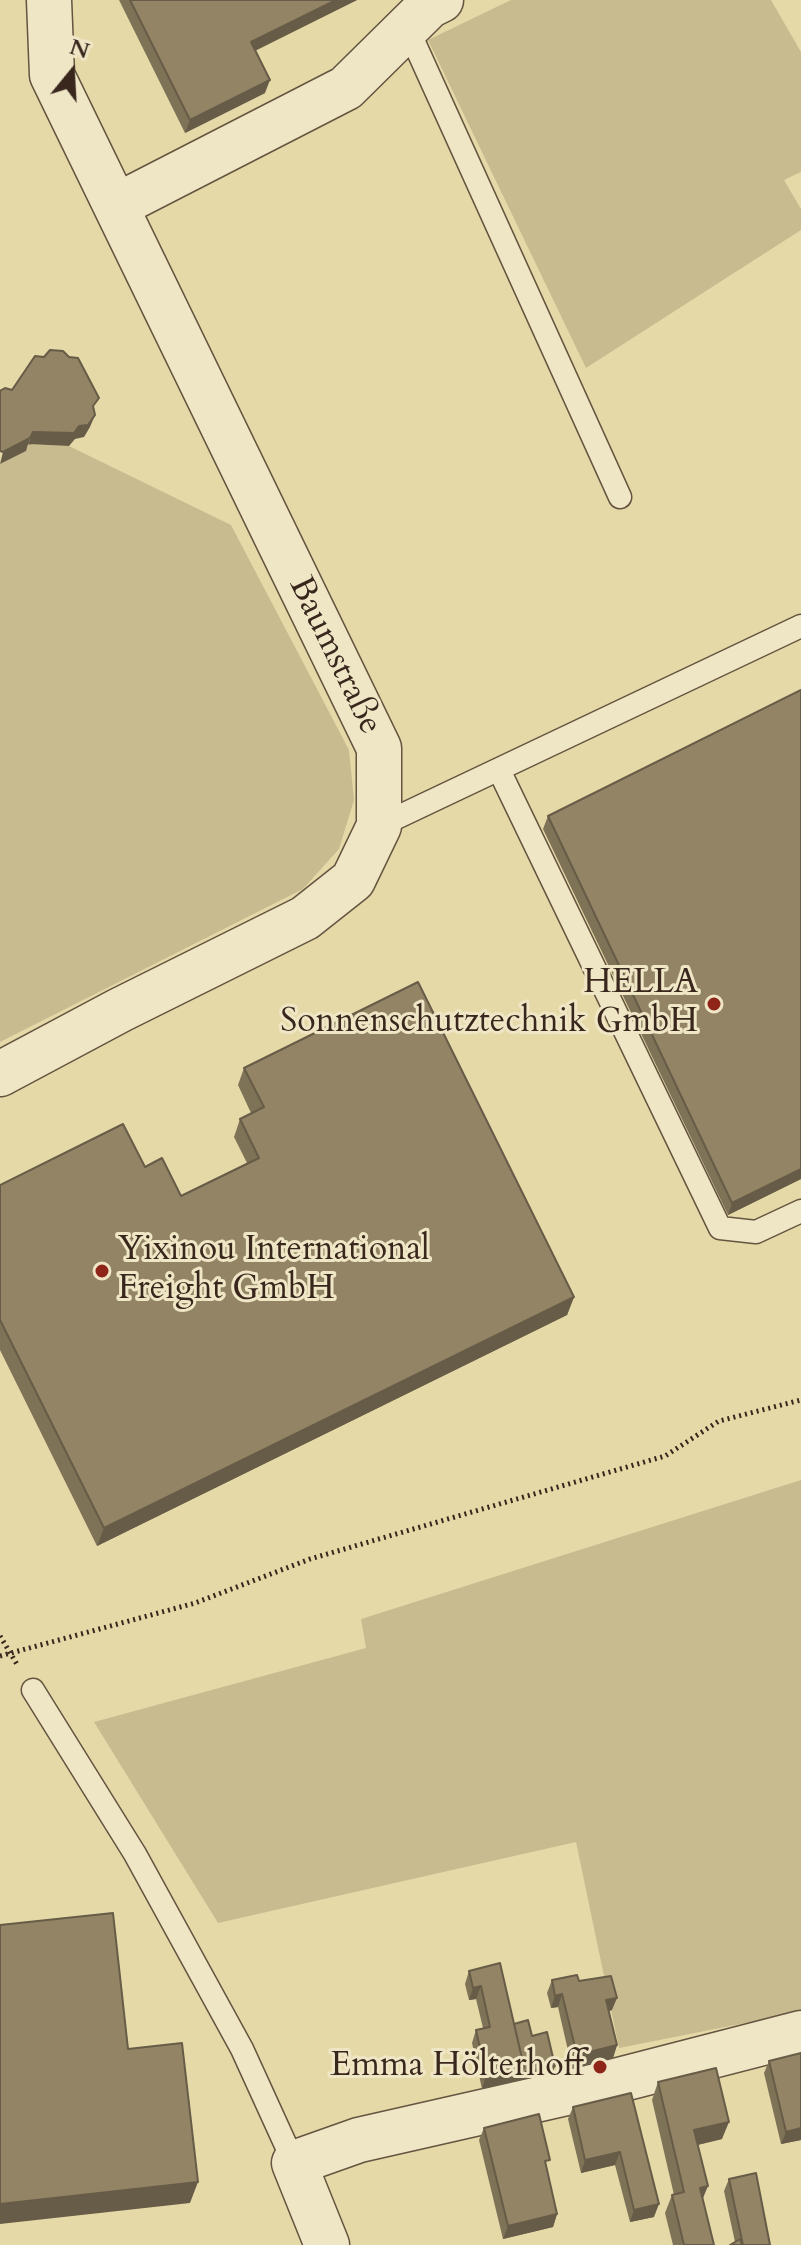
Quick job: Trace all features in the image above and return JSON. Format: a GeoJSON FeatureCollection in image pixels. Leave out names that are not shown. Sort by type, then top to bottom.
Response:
{"type":"FeatureCollection","features":[{"type":"Feature","properties":{"kind":"street","name":"Baumstraße"},"geometry":{"type":"LineString","coordinates":[[0,1074],[305,918],[353,880],[379,826],[379,748],[52,75],[49,0]]}},
{"type":"Feature","properties":{"kind":"street"},"geometry":{"type":"LineString","coordinates":[[116,206],[346,88],[429,6],[441,0]]}},
{"type":"Feature","properties":{"kind":"street"},"geometry":{"type":"LineString","coordinates":[[327,2245],[294,2163],[359,2140],[588,2088],[801,2033]]}},
{"type":"Feature","properties":{"kind":"lane"},"geometry":{"type":"LineString","coordinates":[[407,27],[620,497]]}},
{"type":"Feature","properties":{"kind":"lane"},"geometry":{"type":"LineString","coordinates":[[379,826],[801,626]]}},
{"type":"Feature","properties":{"kind":"lane"},"geometry":{"type":"LineString","coordinates":[[499,770],[720,1228],[756,1232],[801,1211]]}},
{"type":"Feature","properties":{"kind":"lane"},"geometry":{"type":"LineString","coordinates":[[33,1690],[135,1854],[242,2049],[294,2163]]}},
{"type":"Feature","properties":{"kind":"path"},"geometry":{"type":"LineString","coordinates":[[0,1656],[195,1603],[310,1559],[665,1456],[719,1421],[801,1400]]}},
{"type":"Feature","properties":{"kind":"path"},"geometry":{"type":"LineString","coordinates":[[0,1636],[10,1653]]}},
{"type":"Feature","properties":{"kind":"shaded area"},"geometry":{"type":"Polygon","coordinates":[[[511,0],[771,0],[801,52],[801,172],[784,180],[801,209],[801,230],[586,368],[428,40],[511,0]]]}},
{"type":"Feature","properties":{"kind":"shaded area"},"geometry":{"type":"Polygon","coordinates":[[[29,444],[69,446],[231,525],[349,750],[354,800],[339,849],[303,889],[0,1042],[0,464],[25,451],[29,444]]]}},
{"type":"Feature","properties":{"kind":"shaded area"},"geometry":{"type":"Polygon","coordinates":[[[801,1480],[801,2012],[619,2048],[576,1842],[218,1923],[94,1722],[366,1648],[361,1619],[801,1480]]]}},
{"type":"Feature","properties":{"kind":"building"},"geometry":{"type":"Polygon","coordinates":[[[130,0],[336,0],[251,42],[270,80],[190,120],[130,0]]]}},
{"type":"Feature","properties":{"kind":"building"},"geometry":{"type":"Polygon","coordinates":[[[50,350],[63,351],[69,357],[78,358],[99,398],[93,406],[95,415],[88,425],[79,426],[74,433],[33,432],[30,438],[0,451],[0,391],[5,388],[12,390],[35,356],[44,357],[50,350]]]}},
{"type":"Feature","properties":{"kind":"building","name":"HELLA Sonnenschutztechnik GmbH"},"geometry":{"type":"Polygon","coordinates":[[[801,690],[801,1169],[732,1203],[548,816],[801,690]]]}},
{"type":"Feature","properties":{"kind":"building"},"geometry":{"type":"Polygon","coordinates":[[[418,982],[574,1297],[104,1528],[0,1320],[0,1185],[123,1124],[145,1167],[162,1158],[181,1196],[259,1158],[240,1119],[264,1107],[244,1068],[418,982]]]}},
{"type":"Feature","properties":{"kind":"building"},"geometry":{"type":"Polygon","coordinates":[[[113,1913],[128,2049],[182,2043],[198,2182],[0,2204],[0,1925],[113,1913]]]}},
{"type":"Feature","properties":{"kind":"building"},"geometry":{"type":"Polygon","coordinates":[[[500,1963],[524,2067],[486,2076],[476,2030],[490,2027],[481,1986],[473,1988],[469,1971],[500,1963]]]}},
{"type":"Feature","properties":{"kind":"building"},"geometry":{"type":"Polygon","coordinates":[[[577,1975],[579,1981],[611,1976],[617,1998],[606,2000],[617,2045],[577,2055],[562,1994],[555,1996],[552,1980],[577,1975]]]}},
{"type":"Feature","properties":{"kind":"building"},"geometry":{"type":"Polygon","coordinates":[[[528,2020],[532,2036],[547,2032],[555,2066],[521,2073],[524,2067],[514,2024],[528,2020]]]}},
{"type":"Feature","properties":{"kind":"building"},"geometry":{"type":"Polygon","coordinates":[[[801,2053],[801,2128],[786,2132],[769,2061],[801,2053]]]}},
{"type":"Feature","properties":{"kind":"building"},"geometry":{"type":"Polygon","coordinates":[[[716,2068],[729,2122],[694,2130],[708,2186],[700,2188],[714,2245],[684,2245],[672,2195],[684,2192],[658,2082],[716,2068]]]}},
{"type":"Feature","properties":{"kind":"building"},"geometry":{"type":"Polygon","coordinates":[[[631,2093],[659,2204],[634,2210],[620,2152],[585,2160],[573,2107],[631,2093]]]}},
{"type":"Feature","properties":{"kind":"building"},"geometry":{"type":"Polygon","coordinates":[[[539,2114],[550,2160],[545,2161],[557,2214],[508,2226],[484,2128],[539,2114]]]}},
{"type":"Feature","properties":{"kind":"building"},"geometry":{"type":"Polygon","coordinates":[[[756,2173],[770,2245],[743,2245],[729,2179],[756,2173]]]}},
{"type":"Feature","properties":{"kind":"place","name":"HELLA Sonnenschutztechnik GmbH"},"geometry":{"type":"Point","coordinates":[714,1004]}},
{"type":"Feature","properties":{"kind":"place","name":"Yixinou International Freight GmbH"},"geometry":{"type":"Point","coordinates":[102,1271]}},
{"type":"Feature","properties":{"kind":"place","name":"Emma Hölterhoff"},"geometry":{"type":"Point","coordinates":[600,2067]}}]}
